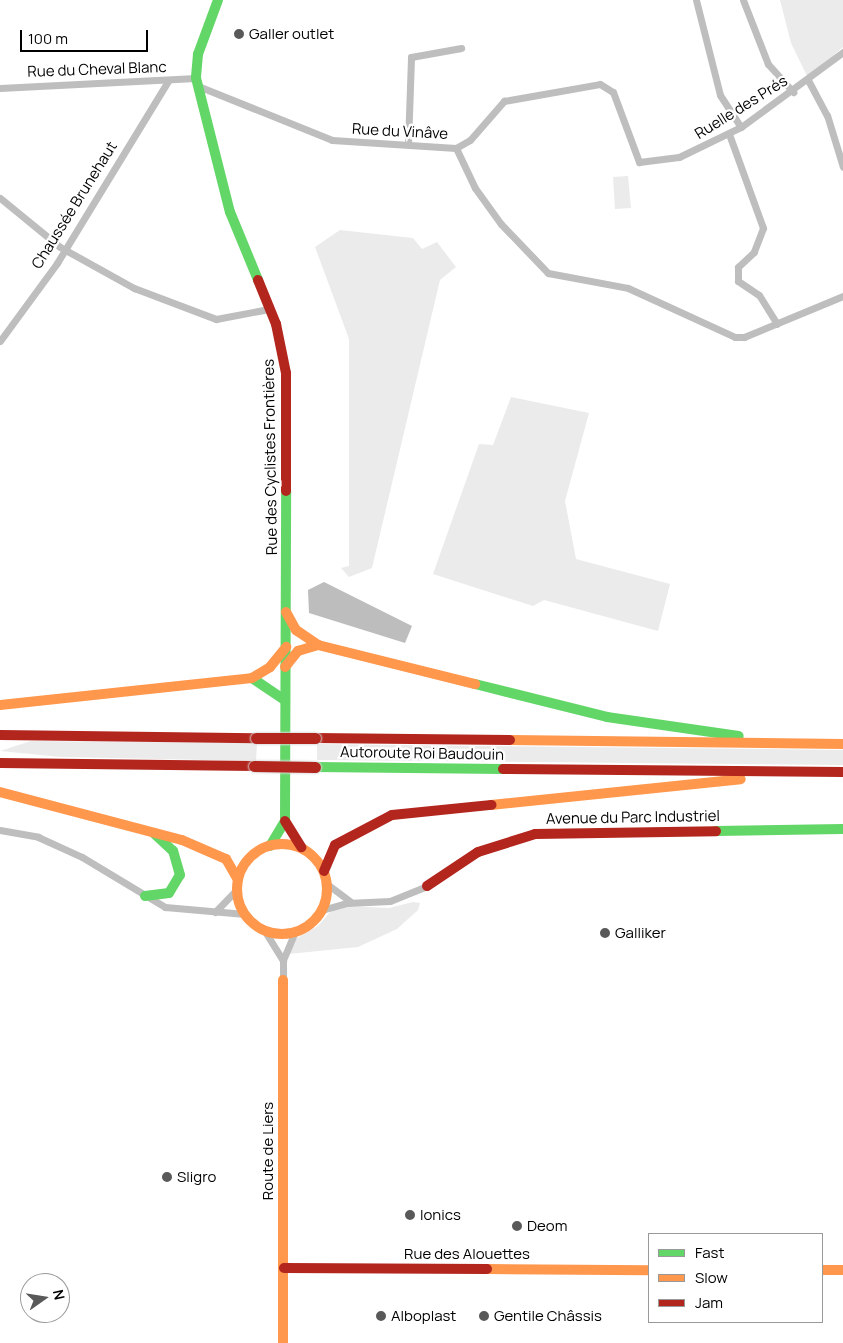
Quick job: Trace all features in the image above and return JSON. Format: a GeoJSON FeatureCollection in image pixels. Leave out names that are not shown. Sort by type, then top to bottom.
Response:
{"type":"FeatureCollection","features":[{"type":"Feature","properties":{"kind":"main road"},"geometry":{"type":"LineString","coordinates":[[197,82],[198,54],[218,0]]}},
{"type":"Feature","properties":{"kind":"main road","name":"Rue des Cyclistes Frontières"},"geometry":{"type":"LineString","coordinates":[[197,82],[230,212],[280,338],[286,373],[285,821]]}},
{"type":"Feature","properties":{"kind":"main road"},"geometry":{"type":"LineString","coordinates":[[286,612],[296,630],[318,645],[607,717],[768,743]]}},
{"type":"Feature","properties":{"kind":"main road"},"geometry":{"type":"LineString","coordinates":[[285,667],[298,651],[318,645]]}},
{"type":"Feature","properties":{"kind":"main road"},"geometry":{"type":"LineString","coordinates":[[0,705],[252,678],[270,668],[286,647]]}},
{"type":"Feature","properties":{"kind":"main road"},"geometry":{"type":"LineString","coordinates":[[252,678],[285,700]]}},
{"type":"Feature","properties":{"kind":"main road","name":"Autoroute Roi Baudouin"},"geometry":{"type":"LineString","coordinates":[[0,735],[843,744]]}},
{"type":"Feature","properties":{"kind":"main road","name":"Autoroute Roi Baudouin"},"geometry":{"type":"LineString","coordinates":[[0,763],[843,772]]}},
{"type":"Feature","properties":{"kind":"main road"},"geometry":{"type":"LineString","coordinates":[[324,871],[334,845],[392,815],[739,779],[760,772]]}},
{"type":"Feature","properties":{"kind":"main road"},"geometry":{"type":"LineString","coordinates":[[0,792],[150,830],[221,857],[232,865],[245,914],[264,930],[295,932],[322,910],[327,884],[324,871],[301,848],[285,821],[270,846],[249,859],[238,884]]}},
{"type":"Feature","properties":{"kind":"main road","name":"Avenue du Parc Industriel"},"geometry":{"type":"LineString","coordinates":[[427,886],[478,852],[535,834],[843,829]]}},
{"type":"Feature","properties":{"kind":"main road"},"geometry":{"type":"LineString","coordinates":[[145,896],[169,893],[180,874],[173,851],[150,830]]}},
{"type":"Feature","properties":{"kind":"main road"},"geometry":{"type":"LineString","coordinates":[[270,846],[301,848]]}},
{"type":"Feature","properties":{"kind":"main road","name":"Route de Liers"},"geometry":{"type":"LineString","coordinates":[[283,980],[284,1343]]}},
{"type":"Feature","properties":{"kind":"main road","name":"Rue des Alouettes"},"geometry":{"type":"LineString","coordinates":[[284,1268],[648,1270]]}},
{"type":"Feature","properties":{"kind":"main road"},"geometry":{"type":"LineString","coordinates":[[823,1270],[843,1270]]}},
{"type":"Feature","properties":{"kind":"street"},"geometry":{"type":"LineString","coordinates":[[696,0],[720,95],[741,127]]}},
{"type":"Feature","properties":{"kind":"street"},"geometry":{"type":"LineString","coordinates":[[744,0],[768,64],[793,92]]}},
{"type":"Feature","properties":{"kind":"street"},"geometry":{"type":"LineString","coordinates":[[408,144],[411,58],[462,48]]}},
{"type":"Feature","properties":{"kind":"street","name":"Ruelle des Prés"},"geometry":{"type":"LineString","coordinates":[[456,148],[470,140],[504,101],[604,85],[613,92],[642,163],[690,154],[741,127],[793,92],[843,53]]}},
{"type":"Feature","properties":{"kind":"street"},"geometry":{"type":"LineString","coordinates":[[808,80],[827,115],[843,167]]}},
{"type":"Feature","properties":{"kind":"street","name":"Chaussée Brunehaut"},"geometry":{"type":"LineString","coordinates":[[0,341],[65,250],[168,82]]}},
{"type":"Feature","properties":{"kind":"street","name":"Rue du Cheval Blanc"},"geometry":{"type":"LineString","coordinates":[[0,88],[197,82]]}},
{"type":"Feature","properties":{"kind":"street","name":"Rue du Vinâve"},"geometry":{"type":"LineString","coordinates":[[197,82],[332,140],[456,148],[475,188],[501,224],[548,273],[628,288],[726,333],[744,337],[777,324]]}},
{"type":"Feature","properties":{"kind":"street"},"geometry":{"type":"LineString","coordinates":[[728,134],[763,228],[754,252],[738,267],[738,281],[759,295],[777,324],[843,296]]}},
{"type":"Feature","properties":{"kind":"street"},"geometry":{"type":"LineString","coordinates":[[0,198],[65,250],[134,288],[216,319],[269,308]]}},
{"type":"Feature","properties":{"kind":"street"},"geometry":{"type":"LineString","coordinates":[[0,830],[47,841],[107,869],[145,896],[172,910],[245,914]]}},
{"type":"Feature","properties":{"kind":"street"},"geometry":{"type":"LineString","coordinates":[[215,912],[238,884]]}},
{"type":"Feature","properties":{"kind":"street"},"geometry":{"type":"LineString","coordinates":[[327,884],[351,902]]}},
{"type":"Feature","properties":{"kind":"street","name":"Avenue du Parc Industriel"},"geometry":{"type":"LineString","coordinates":[[322,910],[351,902],[390,901],[427,886]]}},
{"type":"Feature","properties":{"kind":"street"},"geometry":{"type":"LineString","coordinates":[[264,930],[283,960]]}},
{"type":"Feature","properties":{"kind":"street","name":"Route de Liers"},"geometry":{"type":"LineString","coordinates":[[283,980],[283,960],[295,932]]}},
{"type":"Feature","properties":{"kind":"shaded area"},"geometry":{"type":"Polygon","coordinates":[[[780,0],[843,0],[843,47],[808,78],[791,43],[780,0]]]}},
{"type":"Feature","properties":{"kind":"shaded area"},"geometry":{"type":"Polygon","coordinates":[[[628,176],[631,208],[615,209],[613,177],[628,176]]]}},
{"type":"Feature","properties":{"kind":"shaded area"},"geometry":{"type":"Polygon","coordinates":[[[340,230],[413,238],[422,249],[437,242],[456,267],[440,280],[372,568],[349,577],[341,568],[349,566],[349,339],[315,247],[340,230]]]}},
{"type":"Feature","properties":{"kind":"shaded area"},"geometry":{"type":"Polygon","coordinates":[[[511,397],[589,413],[565,501],[576,559],[670,584],[658,631],[544,600],[533,606],[433,574],[479,444],[493,445],[511,397]]]}},
{"type":"Feature","properties":{"kind":"shaded area"},"geometry":{"type":"Polygon","coordinates":[[[324,582],[412,626],[405,643],[309,613],[308,590],[324,582]]]}},
{"type":"Feature","properties":{"kind":"shaded area"},"geometry":{"type":"Polygon","coordinates":[[[31,741],[257,743],[256,761],[61,757],[0,751],[31,741]]]}},
{"type":"Feature","properties":{"kind":"shaded area"},"geometry":{"type":"Polygon","coordinates":[[[317,744],[843,750],[843,765],[317,760],[317,744]]]}},
{"type":"Feature","properties":{"kind":"shaded area"},"geometry":{"type":"Polygon","coordinates":[[[413,902],[420,903],[418,910],[397,929],[358,947],[289,954],[294,940],[318,926],[332,910],[344,906],[389,908],[413,902]]]}},
{"type":"Feature","properties":{"kind":"traffic: fast"},"geometry":{"type":"LineString","coordinates":[[218,0],[198,54],[196,78],[230,212],[258,280]]}},
{"type":"Feature","properties":{"kind":"traffic: fast"},"geometry":{"type":"LineString","coordinates":[[270,846],[285,821],[286,491]]}},
{"type":"Feature","properties":{"kind":"traffic: fast"},"geometry":{"type":"LineString","coordinates":[[252,678],[285,700]]}},
{"type":"Feature","properties":{"kind":"traffic: fast"},"geometry":{"type":"LineString","coordinates":[[475,684],[607,717],[739,736]]}},
{"type":"Feature","properties":{"kind":"traffic: fast"},"geometry":{"type":"LineString","coordinates":[[315,767],[503,769]]}},
{"type":"Feature","properties":{"kind":"traffic: fast"},"geometry":{"type":"LineString","coordinates":[[716,831],[843,829]]}},
{"type":"Feature","properties":{"kind":"traffic: fast"},"geometry":{"type":"LineString","coordinates":[[145,896],[169,893],[180,875],[173,851],[154,833]]}},
{"type":"Feature","properties":{"kind":"traffic: slow"},"geometry":{"type":"LineString","coordinates":[[286,612],[296,630],[318,645],[475,684]]}},
{"type":"Feature","properties":{"kind":"traffic: slow"},"geometry":{"type":"LineString","coordinates":[[285,667],[298,651],[318,645]]}},
{"type":"Feature","properties":{"kind":"traffic: slow"},"geometry":{"type":"LineString","coordinates":[[0,705],[252,678],[270,667],[286,647]]}},
{"type":"Feature","properties":{"kind":"traffic: slow"},"geometry":{"type":"LineString","coordinates":[[510,740],[843,744]]}},
{"type":"Feature","properties":{"kind":"traffic: slow"},"geometry":{"type":"LineString","coordinates":[[491,805],[741,779]]}},
{"type":"Feature","properties":{"kind":"traffic: slow"},"geometry":{"type":"LineString","coordinates":[[0,792],[182,840],[226,859],[238,880]]}},
{"type":"Feature","properties":{"kind":"traffic: slow"},"geometry":{"type":"LineString","coordinates":[[282,844],[299,848],[314,857],[323,872],[327,889],[323,906],[314,921],[299,930],[282,934],[265,930],[250,921],[241,906],[237,889],[241,872],[250,857],[265,848],[282,844]]}},
{"type":"Feature","properties":{"kind":"traffic: slow"},"geometry":{"type":"LineString","coordinates":[[283,980],[283,1342]]}},
{"type":"Feature","properties":{"kind":"traffic: slow"},"geometry":{"type":"LineString","coordinates":[[487,1269],[648,1270]]}},
{"type":"Feature","properties":{"kind":"traffic: slow"},"geometry":{"type":"LineString","coordinates":[[823,1270],[843,1270]]}},
{"type":"Feature","properties":{"kind":"traffic: jam"},"geometry":{"type":"LineString","coordinates":[[258,280],[276,324],[286,373],[286,491]]}},
{"type":"Feature","properties":{"kind":"traffic: jam"},"geometry":{"type":"LineString","coordinates":[[0,735],[256,738]]}},
{"type":"Feature","properties":{"kind":"traffic: jam"},"geometry":{"type":"LineString","coordinates":[[256,738],[315,738]]}},
{"type":"Feature","properties":{"kind":"traffic: jam"},"geometry":{"type":"LineString","coordinates":[[315,738],[510,740]]}},
{"type":"Feature","properties":{"kind":"traffic: jam"},"geometry":{"type":"LineString","coordinates":[[0,763],[254,766]]}},
{"type":"Feature","properties":{"kind":"traffic: jam"},"geometry":{"type":"LineString","coordinates":[[254,766],[315,767]]}},
{"type":"Feature","properties":{"kind":"traffic: jam"},"geometry":{"type":"LineString","coordinates":[[503,769],[843,772]]}},
{"type":"Feature","properties":{"kind":"traffic: jam"},"geometry":{"type":"LineString","coordinates":[[324,871],[335,845],[392,815],[491,805]]}},
{"type":"Feature","properties":{"kind":"traffic: jam"},"geometry":{"type":"LineString","coordinates":[[285,821],[301,847]]}},
{"type":"Feature","properties":{"kind":"traffic: jam"},"geometry":{"type":"LineString","coordinates":[[427,886],[478,852],[535,834],[716,831]]}},
{"type":"Feature","properties":{"kind":"traffic: jam"},"geometry":{"type":"LineString","coordinates":[[284,1268],[487,1269]]}},
{"type":"Feature","properties":{"kind":"place","name":"Galler outlet"},"geometry":{"type":"Point","coordinates":[239,34]}},
{"type":"Feature","properties":{"kind":"place","name":"Galliker"},"geometry":{"type":"Point","coordinates":[605,933]}},
{"type":"Feature","properties":{"kind":"place","name":"Sligro"},"geometry":{"type":"Point","coordinates":[167,1177]}},
{"type":"Feature","properties":{"kind":"place","name":"Ionics"},"geometry":{"type":"Point","coordinates":[410,1215]}},
{"type":"Feature","properties":{"kind":"place","name":"Deom"},"geometry":{"type":"Point","coordinates":[517,1226]}},
{"type":"Feature","properties":{"kind":"place","name":"Alboplast"},"geometry":{"type":"Point","coordinates":[381,1316]}},
{"type":"Feature","properties":{"kind":"place","name":"Gentile Châssis"},"geometry":{"type":"Point","coordinates":[484,1316]}}]}
